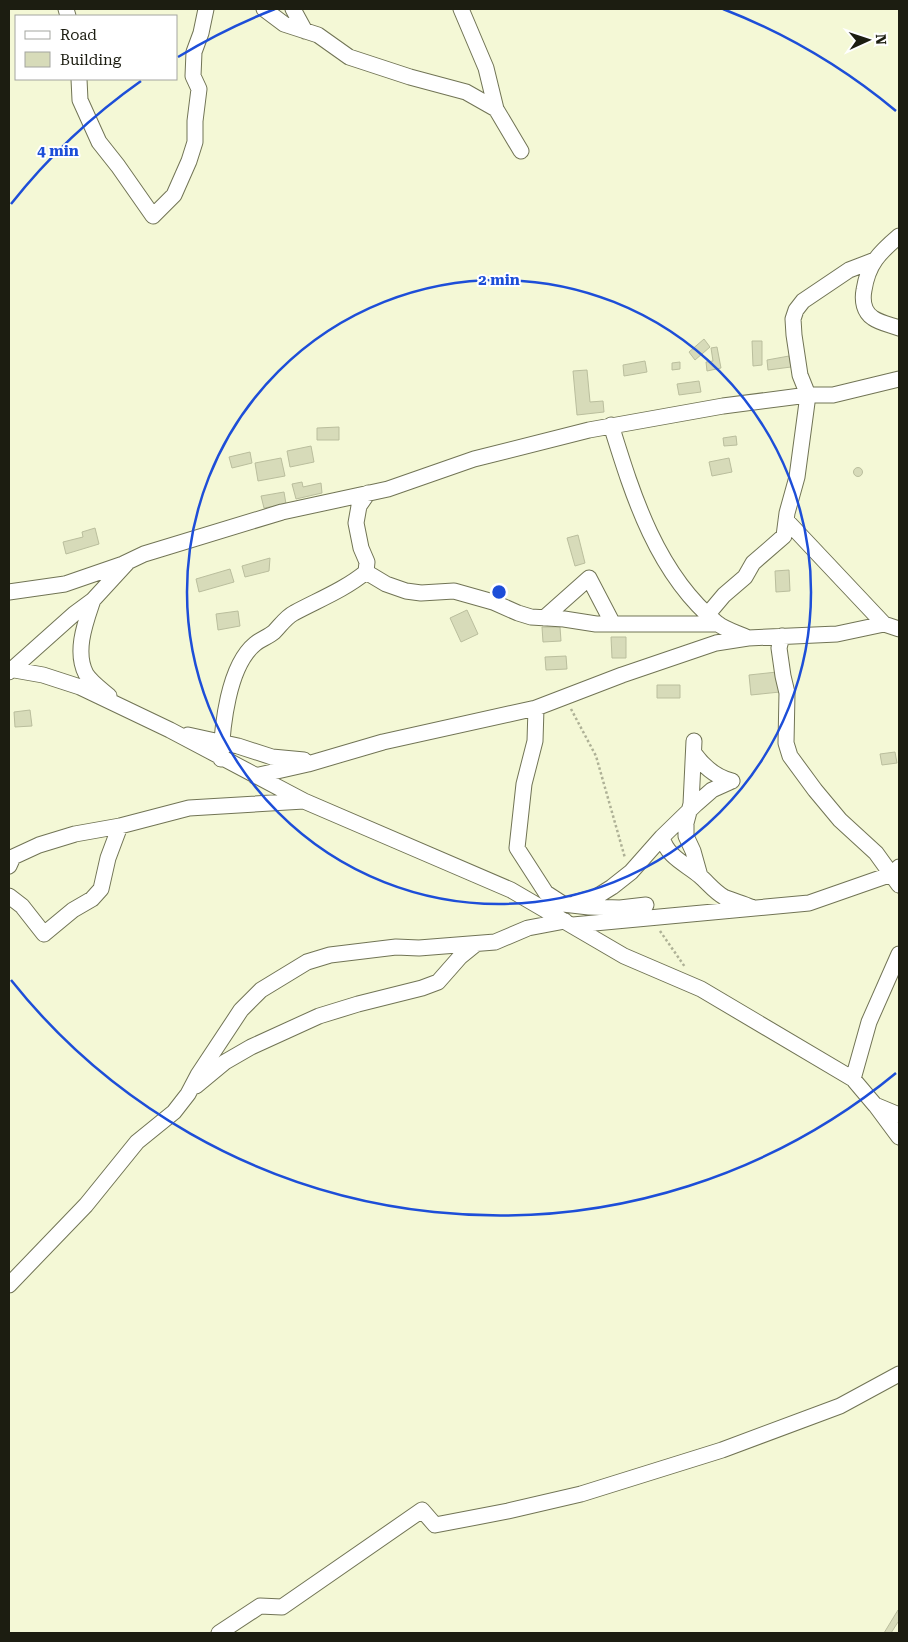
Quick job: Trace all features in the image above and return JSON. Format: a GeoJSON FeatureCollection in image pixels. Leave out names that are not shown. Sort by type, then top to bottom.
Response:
{"type":"FeatureCollection","features":[{"type":"Feature","properties":{"kind":"street"},"geometry":{"type":"LineString","coordinates":[[79,80],[80,100],[99,142],[153,216],[174,195],[190,161],[194,142],[194,122],[199,89],[193,76],[194,52],[201,33],[206,9]]}},
{"type":"Feature","properties":{"kind":"street"},"geometry":{"type":"LineString","coordinates":[[264,9],[284,24],[318,35],[349,57],[410,77],[466,92],[496,109]]}},
{"type":"Feature","properties":{"kind":"street"},"geometry":{"type":"LineString","coordinates":[[293,9],[305,31]]}},
{"type":"Feature","properties":{"kind":"street"},"geometry":{"type":"LineString","coordinates":[[461,9],[486,68],[496,109],[521,151]]}},
{"type":"Feature","properties":{"kind":"street"},"geometry":{"type":"LineString","coordinates":[[899,236],[883,250],[869,268],[865,278],[863,299],[864,308],[873,318],[899,328]]}},
{"type":"Feature","properties":{"kind":"street"},"geometry":{"type":"LineString","coordinates":[[713,619],[724,595],[745,577],[753,563],[784,536],[797,477],[808,395],[800,375],[794,335],[793,319],[796,310],[803,301],[849,270],[875,260]]}},
{"type":"Feature","properties":{"kind":"street"},"geometry":{"type":"LineString","coordinates":[[9,592],[65,584],[128,562],[144,554],[282,512],[388,489],[474,459],[611,425],[724,406],[808,395],[833,395],[899,379]]}},
{"type":"Feature","properties":{"kind":"street"},"geometry":{"type":"LineString","coordinates":[[611,425],[628,481],[646,525],[678,581],[700,608],[713,619],[748,638]]}},
{"type":"Feature","properties":{"kind":"street"},"geometry":{"type":"LineString","coordinates":[[221,759],[221,742],[230,688],[248,652],[255,644],[272,634],[291,615],[351,584],[366,572],[367,562],[361,548],[356,523],[359,506],[368,494]]}},
{"type":"Feature","properties":{"kind":"street"},"geometry":{"type":"LineString","coordinates":[[786,520],[884,624],[899,629]]}},
{"type":"Feature","properties":{"kind":"street"},"geometry":{"type":"LineString","coordinates":[[10,670],[74,614],[94,600],[128,562]]}},
{"type":"Feature","properties":{"kind":"street"},"geometry":{"type":"LineString","coordinates":[[366,572],[386,584],[406,591],[421,593],[454,591],[493,602],[532,617],[613,624],[713,619]]}},
{"type":"Feature","properties":{"kind":"street"},"geometry":{"type":"LineString","coordinates":[[544,618],[589,578],[613,624]]}},
{"type":"Feature","properties":{"kind":"street"},"geometry":{"type":"LineString","coordinates":[[94,600],[86,620],[81,644],[82,664],[87,675],[118,705]]}},
{"type":"Feature","properties":{"kind":"street"},"geometry":{"type":"LineString","coordinates":[[255,776],[328,759],[383,742],[536,708],[674,656],[716,643],[748,638],[837,634],[884,624]]}},
{"type":"Feature","properties":{"kind":"street"},"geometry":{"type":"LineString","coordinates":[[9,1285],[86,1205],[137,1142],[174,1112],[188,1094],[198,1075],[250,999],[261,990],[307,962],[330,955],[396,947],[419,948],[495,942],[528,928],[649,911],[755,908],[809,903],[897,875],[840,820],[790,756],[786,743],[787,693],[782,676],[779,648],[782,636]]}},
{"type":"Feature","properties":{"kind":"street"},"geometry":{"type":"LineString","coordinates":[[10,670],[52,678],[118,705],[170,730],[221,759],[304,801],[511,890],[624,956],[701,989],[853,1079],[899,1137]]}},
{"type":"Feature","properties":{"kind":"street"},"geometry":{"type":"LineString","coordinates":[[536,708],[535,741],[524,784],[517,848],[546,893],[563,904],[649,911]]}},
{"type":"Feature","properties":{"kind":"street"},"geometry":{"type":"LineString","coordinates":[[170,730],[272,757],[301,761],[328,759]]}},
{"type":"Feature","properties":{"kind":"street"},"geometry":{"type":"LineString","coordinates":[[563,904],[582,902],[596,897],[612,887],[631,872],[662,837],[688,812],[712,790],[732,781],[716,776],[699,760],[694,747],[690,804],[688,812],[686,836],[693,851],[700,876]]}},
{"type":"Feature","properties":{"kind":"street"},"geometry":{"type":"LineString","coordinates":[[10,860],[39,845],[75,834],[120,826],[189,808],[304,801]]}},
{"type":"Feature","properties":{"kind":"street"},"geometry":{"type":"LineString","coordinates":[[9,896],[22,906],[44,934],[73,910],[92,899],[101,889],[108,858],[120,826]]}},
{"type":"Feature","properties":{"kind":"street"},"geometry":{"type":"LineString","coordinates":[[662,837],[664,843],[678,861],[700,876],[724,897],[755,908]]}},
{"type":"Feature","properties":{"kind":"street"},"geometry":{"type":"LineString","coordinates":[[188,1094],[225,1062],[251,1047],[318,1016],[438,982],[460,957],[476,944]]}},
{"type":"Feature","properties":{"kind":"street"},"geometry":{"type":"LineString","coordinates":[[853,1079],[869,1022],[899,954]]}},
{"type":"Feature","properties":{"kind":"street"},"geometry":{"type":"LineString","coordinates":[[875,1105],[899,1115]]}},
{"type":"Feature","properties":{"kind":"street"},"geometry":{"type":"LineString","coordinates":[[219,1633],[260,1606],[282,1607],[422,1510],[435,1525],[508,1511],[590,1491],[722,1450],[831,1410],[899,1374]]}},
{"type":"Feature","properties":{"kind":"path"},"geometry":{"type":"LineString","coordinates":[[563,698],[596,756],[631,872]]}},
{"type":"Feature","properties":{"kind":"path"},"geometry":{"type":"LineString","coordinates":[[649,911],[687,970]]}},
{"type":"Feature","properties":{"kind":"building"},"geometry":{"type":"Polygon","coordinates":[[[704,339],[710,347],[695,360],[689,352],[704,339]]]}},
{"type":"Feature","properties":{"kind":"building"},"geometry":{"type":"Polygon","coordinates":[[[752,341],[762,341],[762,365],[753,366],[752,341]]]}},
{"type":"Feature","properties":{"kind":"building"},"geometry":{"type":"Polygon","coordinates":[[[717,347],[721,368],[707,371],[706,362],[713,361],[711,348],[717,347]]]}},
{"type":"Feature","properties":{"kind":"building"},"geometry":{"type":"Polygon","coordinates":[[[789,356],[791,367],[768,370],[767,360],[789,356]]]}},
{"type":"Feature","properties":{"kind":"building"},"geometry":{"type":"Polygon","coordinates":[[[645,361],[647,372],[624,376],[623,365],[645,361]]]}},
{"type":"Feature","properties":{"kind":"building"},"geometry":{"type":"Polygon","coordinates":[[[680,362],[680,369],[672,370],[672,363],[680,362]]]}},
{"type":"Feature","properties":{"kind":"building"},"geometry":{"type":"Polygon","coordinates":[[[587,370],[590,402],[603,401],[604,412],[577,415],[573,371],[587,370]]]}},
{"type":"Feature","properties":{"kind":"building"},"geometry":{"type":"Polygon","coordinates":[[[699,381],[701,392],[679,395],[677,384],[699,381]]]}},
{"type":"Feature","properties":{"kind":"building"},"geometry":{"type":"Polygon","coordinates":[[[339,427],[339,440],[317,440],[317,428],[339,427]]]}},
{"type":"Feature","properties":{"kind":"building"},"geometry":{"type":"Polygon","coordinates":[[[736,436],[737,445],[724,446],[723,438],[736,436]]]}},
{"type":"Feature","properties":{"kind":"building"},"geometry":{"type":"Polygon","coordinates":[[[311,446],[314,462],[290,467],[287,451],[311,446]]]}},
{"type":"Feature","properties":{"kind":"building"},"geometry":{"type":"Polygon","coordinates":[[[250,452],[252,463],[232,468],[229,457],[250,452]]]}},
{"type":"Feature","properties":{"kind":"building"},"geometry":{"type":"Polygon","coordinates":[[[281,458],[285,476],[258,481],[255,463],[281,458]]]}},
{"type":"Feature","properties":{"kind":"building"},"geometry":{"type":"Polygon","coordinates":[[[729,458],[732,472],[712,476],[709,462],[729,458]]]}},
{"type":"Feature","properties":{"kind":"building"},"geometry":{"type":"Polygon","coordinates":[[[858,467],[863,472],[858,477],[853,472],[858,467]]]}},
{"type":"Feature","properties":{"kind":"building"},"geometry":{"type":"Polygon","coordinates":[[[302,482],[303,487],[321,483],[322,493],[296,499],[292,484],[302,482]]]}},
{"type":"Feature","properties":{"kind":"building"},"geometry":{"type":"Polygon","coordinates":[[[284,492],[286,504],[264,508],[261,496],[284,492]]]}},
{"type":"Feature","properties":{"kind":"building"},"geometry":{"type":"Polygon","coordinates":[[[95,528],[99,544],[66,554],[63,542],[83,537],[82,532],[95,528]]]}},
{"type":"Feature","properties":{"kind":"building"},"geometry":{"type":"Polygon","coordinates":[[[578,535],[585,563],[575,566],[567,538],[578,535]]]}},
{"type":"Feature","properties":{"kind":"building"},"geometry":{"type":"Polygon","coordinates":[[[270,558],[269,571],[245,577],[242,566],[270,558]]]}},
{"type":"Feature","properties":{"kind":"building"},"geometry":{"type":"Polygon","coordinates":[[[230,569],[234,582],[199,592],[196,579],[230,569]]]}},
{"type":"Feature","properties":{"kind":"building"},"geometry":{"type":"Polygon","coordinates":[[[789,570],[790,591],[776,592],[775,571],[789,570]]]}},
{"type":"Feature","properties":{"kind":"building"},"geometry":{"type":"Polygon","coordinates":[[[467,610],[478,634],[461,642],[450,618],[467,610]]]}},
{"type":"Feature","properties":{"kind":"building"},"geometry":{"type":"Polygon","coordinates":[[[238,611],[240,626],[218,630],[216,614],[238,611]]]}},
{"type":"Feature","properties":{"kind":"building"},"geometry":{"type":"Polygon","coordinates":[[[542,627],[560,627],[561,641],[543,642],[542,627]]]}},
{"type":"Feature","properties":{"kind":"building"},"geometry":{"type":"Polygon","coordinates":[[[611,637],[626,637],[626,658],[612,658],[611,637]]]}},
{"type":"Feature","properties":{"kind":"building"},"geometry":{"type":"Polygon","coordinates":[[[566,656],[567,669],[546,670],[545,657],[566,656]]]}},
{"type":"Feature","properties":{"kind":"building"},"geometry":{"type":"Polygon","coordinates":[[[777,672],[780,692],[751,695],[749,675],[777,672]]]}},
{"type":"Feature","properties":{"kind":"building"},"geometry":{"type":"Polygon","coordinates":[[[657,685],[680,685],[680,698],[657,698],[657,685]]]}},
{"type":"Feature","properties":{"kind":"building"},"geometry":{"type":"Polygon","coordinates":[[[30,710],[32,726],[15,727],[14,712],[30,710]]]}},
{"type":"Feature","properties":{"kind":"building"},"geometry":{"type":"Polygon","coordinates":[[[895,752],[897,763],[882,765],[880,754],[895,752]]]}},
{"type":"Feature","properties":{"kind":"building"},"geometry":{"type":"Polygon","coordinates":[[[898,1610],[899,1623],[891,1633],[884,1633],[898,1610]]]}}]}
